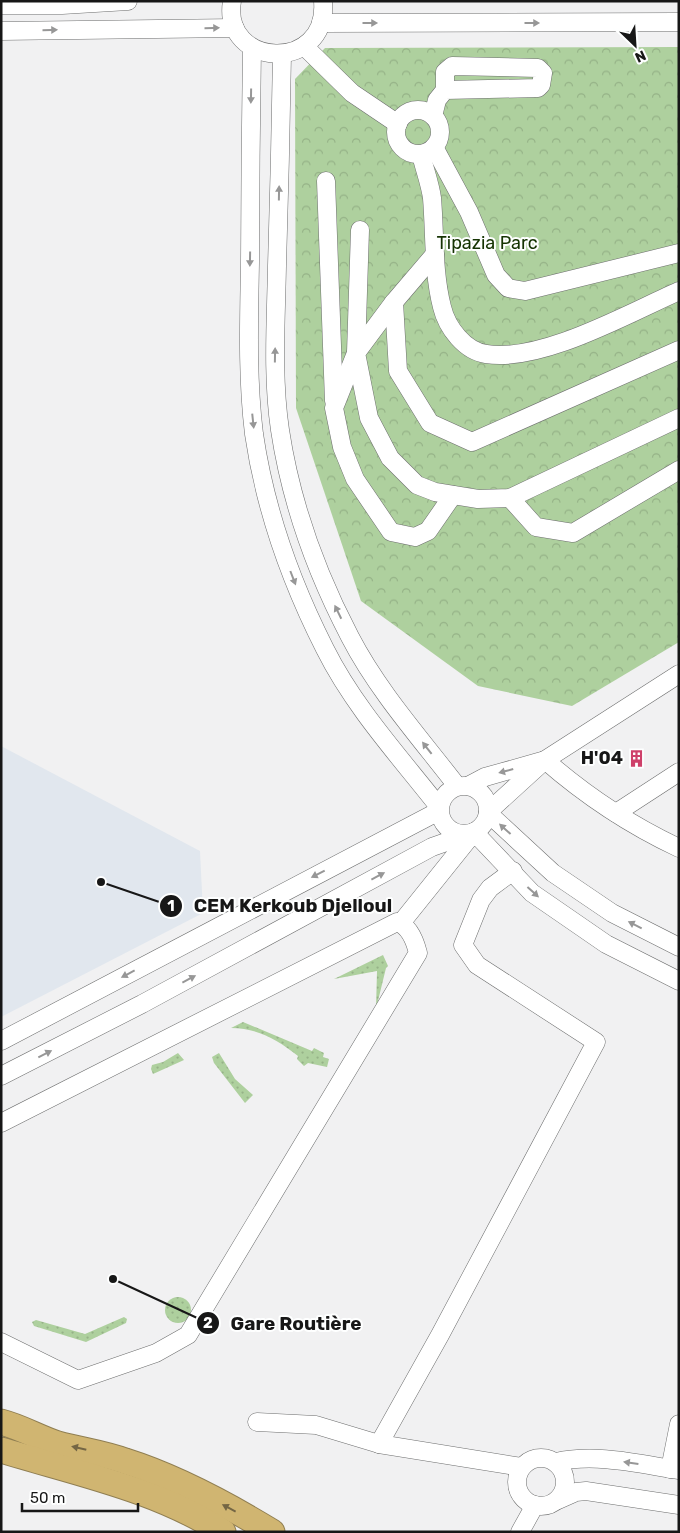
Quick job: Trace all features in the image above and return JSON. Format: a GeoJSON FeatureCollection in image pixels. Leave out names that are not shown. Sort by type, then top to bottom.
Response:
{"type":"FeatureCollection","features":[{"type":"Feature","properties":{"kind":"highway"},"geometry":{"type":"LineString","coordinates":[[1,1422],[16,1426],[57,1444],[125,1461],[158,1473],[272,1532]]}},
{"type":"Feature","properties":{"kind":"highway"},"geometry":{"type":"LineString","coordinates":[[1,1450],[106,1479],[168,1504],[223,1532]]}},
{"type":"Feature","properties":{"kind":"street"},"geometry":{"type":"LineString","coordinates":[[1,5],[62,5],[128,1]]}},
{"type":"Feature","properties":{"kind":"street"},"geometry":{"type":"LineString","coordinates":[[232,1],[231,14],[235,28],[244,41],[252,48],[272,55],[282,55],[304,46],[316,33],[321,23],[323,1]]}},
{"type":"Feature","properties":{"kind":"street"},"geometry":{"type":"LineString","coordinates":[[321,23],[679,22]]}},
{"type":"Feature","properties":{"kind":"street"},"geometry":{"type":"LineString","coordinates":[[1,31],[235,28]]}},
{"type":"Feature","properties":{"kind":"street"},"geometry":{"type":"LineString","coordinates":[[304,46],[352,93],[398,124]]}},
{"type":"Feature","properties":{"kind":"street"},"geometry":{"type":"LineString","coordinates":[[252,48],[248,378],[254,435],[265,491],[301,599],[325,650],[354,699],[439,809]]}},
{"type":"Feature","properties":{"kind":"street"},"geometry":{"type":"LineString","coordinates":[[282,55],[274,376],[280,431],[291,485],[306,538],[323,581],[351,639],[380,686],[462,786],[480,792],[485,798],[488,812],[554,873],[612,913],[679,947]]}},
{"type":"Feature","properties":{"kind":"street"},"geometry":{"type":"LineString","coordinates":[[433,116],[437,100],[445,90],[445,72],[452,66],[538,68],[544,73],[541,85],[535,88],[445,90]]}},
{"type":"Feature","properties":{"kind":"street"},"geometry":{"type":"LineString","coordinates":[[420,110],[433,116],[440,128],[440,135],[427,151],[413,153],[401,145],[396,132],[398,124],[406,114],[420,110]]}},
{"type":"Feature","properties":{"kind":"street"},"geometry":{"type":"LineString","coordinates":[[427,151],[469,212],[496,275],[508,288],[525,291],[679,253]]}},
{"type":"Feature","properties":{"kind":"street"},"geometry":{"type":"LineString","coordinates":[[427,151],[432,196],[435,254],[442,308],[453,331],[469,348],[485,354],[503,355],[540,350],[578,336],[679,291]]}},
{"type":"Feature","properties":{"kind":"street"},"geometry":{"type":"LineString","coordinates":[[326,181],[334,408],[342,447],[355,480],[391,532],[414,537],[428,531],[453,495]]}},
{"type":"Feature","properties":{"kind":"street"},"geometry":{"type":"LineString","coordinates":[[360,230],[356,353],[369,418],[390,458],[417,485],[435,492],[478,499],[510,498],[679,418]]}},
{"type":"Feature","properties":{"kind":"street"},"geometry":{"type":"LineString","coordinates":[[334,408],[356,353],[394,302],[435,254]]}},
{"type":"Feature","properties":{"kind":"street"},"geometry":{"type":"LineString","coordinates":[[394,302],[398,371],[430,423],[472,442],[679,350]]}},
{"type":"Feature","properties":{"kind":"street"},"geometry":{"type":"LineString","coordinates":[[510,498],[536,527],[573,533],[679,470]]}},
{"type":"Feature","properties":{"kind":"street"},"geometry":{"type":"LineString","coordinates":[[1,1076],[151,999],[432,847],[470,834],[481,828],[488,812],[545,760],[679,674]]}},
{"type":"Feature","properties":{"kind":"street"},"geometry":{"type":"LineString","coordinates":[[545,760],[485,777],[445,794],[439,809],[440,819],[450,831],[470,834],[513,872],[532,893],[606,944],[679,981]]}},
{"type":"Feature","properties":{"kind":"street"},"geometry":{"type":"LineString","coordinates":[[545,760],[573,784],[616,813],[652,835],[679,848]]}},
{"type":"Feature","properties":{"kind":"street"},"geometry":{"type":"LineString","coordinates":[[616,813],[679,772]]}},
{"type":"Feature","properties":{"kind":"street"},"geometry":{"type":"LineString","coordinates":[[1,1041],[439,809]]}},
{"type":"Feature","properties":{"kind":"street"},"geometry":{"type":"LineString","coordinates":[[652,835],[659,825],[679,836]]}},
{"type":"Feature","properties":{"kind":"street"},"geometry":{"type":"LineString","coordinates":[[401,923],[470,834]]}},
{"type":"Feature","properties":{"kind":"street"},"geometry":{"type":"LineString","coordinates":[[379,1444],[440,1335],[596,1042],[477,965],[463,945],[481,900],[490,888],[513,872]]}},
{"type":"Feature","properties":{"kind":"street"},"geometry":{"type":"LineString","coordinates":[[1,1123],[397,922],[401,923],[414,939],[418,953],[188,1335],[156,1353],[78,1380],[1,1342]]}},
{"type":"Feature","properties":{"kind":"street"},"geometry":{"type":"LineString","coordinates":[[257,1422],[316,1425],[379,1444],[521,1468]]}},
{"type":"Feature","properties":{"kind":"street"},"geometry":{"type":"LineString","coordinates":[[679,1424],[674,1469],[593,1458],[573,1458],[556,1462],[542,1457],[534,1458],[521,1468],[517,1475],[518,1490],[522,1497],[535,1506],[551,1504],[576,1492],[679,1505]]}},
{"type":"Feature","properties":{"kind":"street"},"geometry":{"type":"LineString","coordinates":[[556,1462],[565,1476],[566,1485],[558,1500]]}},
{"type":"Feature","properties":{"kind":"street"},"geometry":{"type":"LineString","coordinates":[[520,1532],[535,1506]]}},
{"type":"Feature","properties":{"kind":"shaded area"},"geometry":{"type":"Polygon","coordinates":[[[1,746],[200,851],[203,913],[1,1017],[1,746]]]}},
{"type":"Feature","properties":{"kind":"green space","name":"Tipazia Parc"},"geometry":{"type":"Polygon","coordinates":[[[679,47],[679,642],[572,706],[478,686],[361,601],[296,408],[295,79],[325,48],[679,47]]]}},
{"type":"Feature","properties":{"kind":"green space"},"geometry":{"type":"Polygon","coordinates":[[[383,955],[388,966],[376,1009],[377,971],[334,979],[383,955]]]}},
{"type":"Feature","properties":{"kind":"green space"},"geometry":{"type":"Polygon","coordinates":[[[243,1022],[312,1051],[314,1048],[324,1053],[323,1057],[329,1059],[327,1067],[308,1063],[304,1066],[297,1059],[298,1056],[275,1040],[250,1030],[231,1028],[243,1022]]]}},
{"type":"Feature","properties":{"kind":"green space"},"geometry":{"type":"Polygon","coordinates":[[[178,1053],[184,1060],[153,1074],[152,1065],[163,1062],[178,1053]]]}},
{"type":"Feature","properties":{"kind":"green space"},"geometry":{"type":"Polygon","coordinates":[[[219,1053],[235,1079],[253,1095],[245,1103],[214,1063],[212,1057],[219,1053]]]}},
{"type":"Feature","properties":{"kind":"green space"},"geometry":{"type":"Polygon","coordinates":[[[178,1297],[188,1300],[191,1310],[188,1320],[178,1323],[168,1320],[165,1310],[168,1300],[178,1297]]]}},
{"type":"Feature","properties":{"kind":"green space"},"geometry":{"type":"Polygon","coordinates":[[[124,1317],[127,1319],[126,1323],[86,1342],[34,1326],[32,1322],[36,1320],[85,1334],[124,1317]]]}},
{"type":"Feature","properties":{"kind":"place","name":"H'04"},"geometry":{"type":"Point","coordinates":[637,758]}},
{"type":"Feature","properties":{"kind":"place","name":"CEM Kerkoub Djelloul"},"geometry":{"type":"Point","coordinates":[101,882]}},
{"type":"Feature","properties":{"kind":"place","name":"Gare Routière"},"geometry":{"type":"Point","coordinates":[113,1279]}}]}
